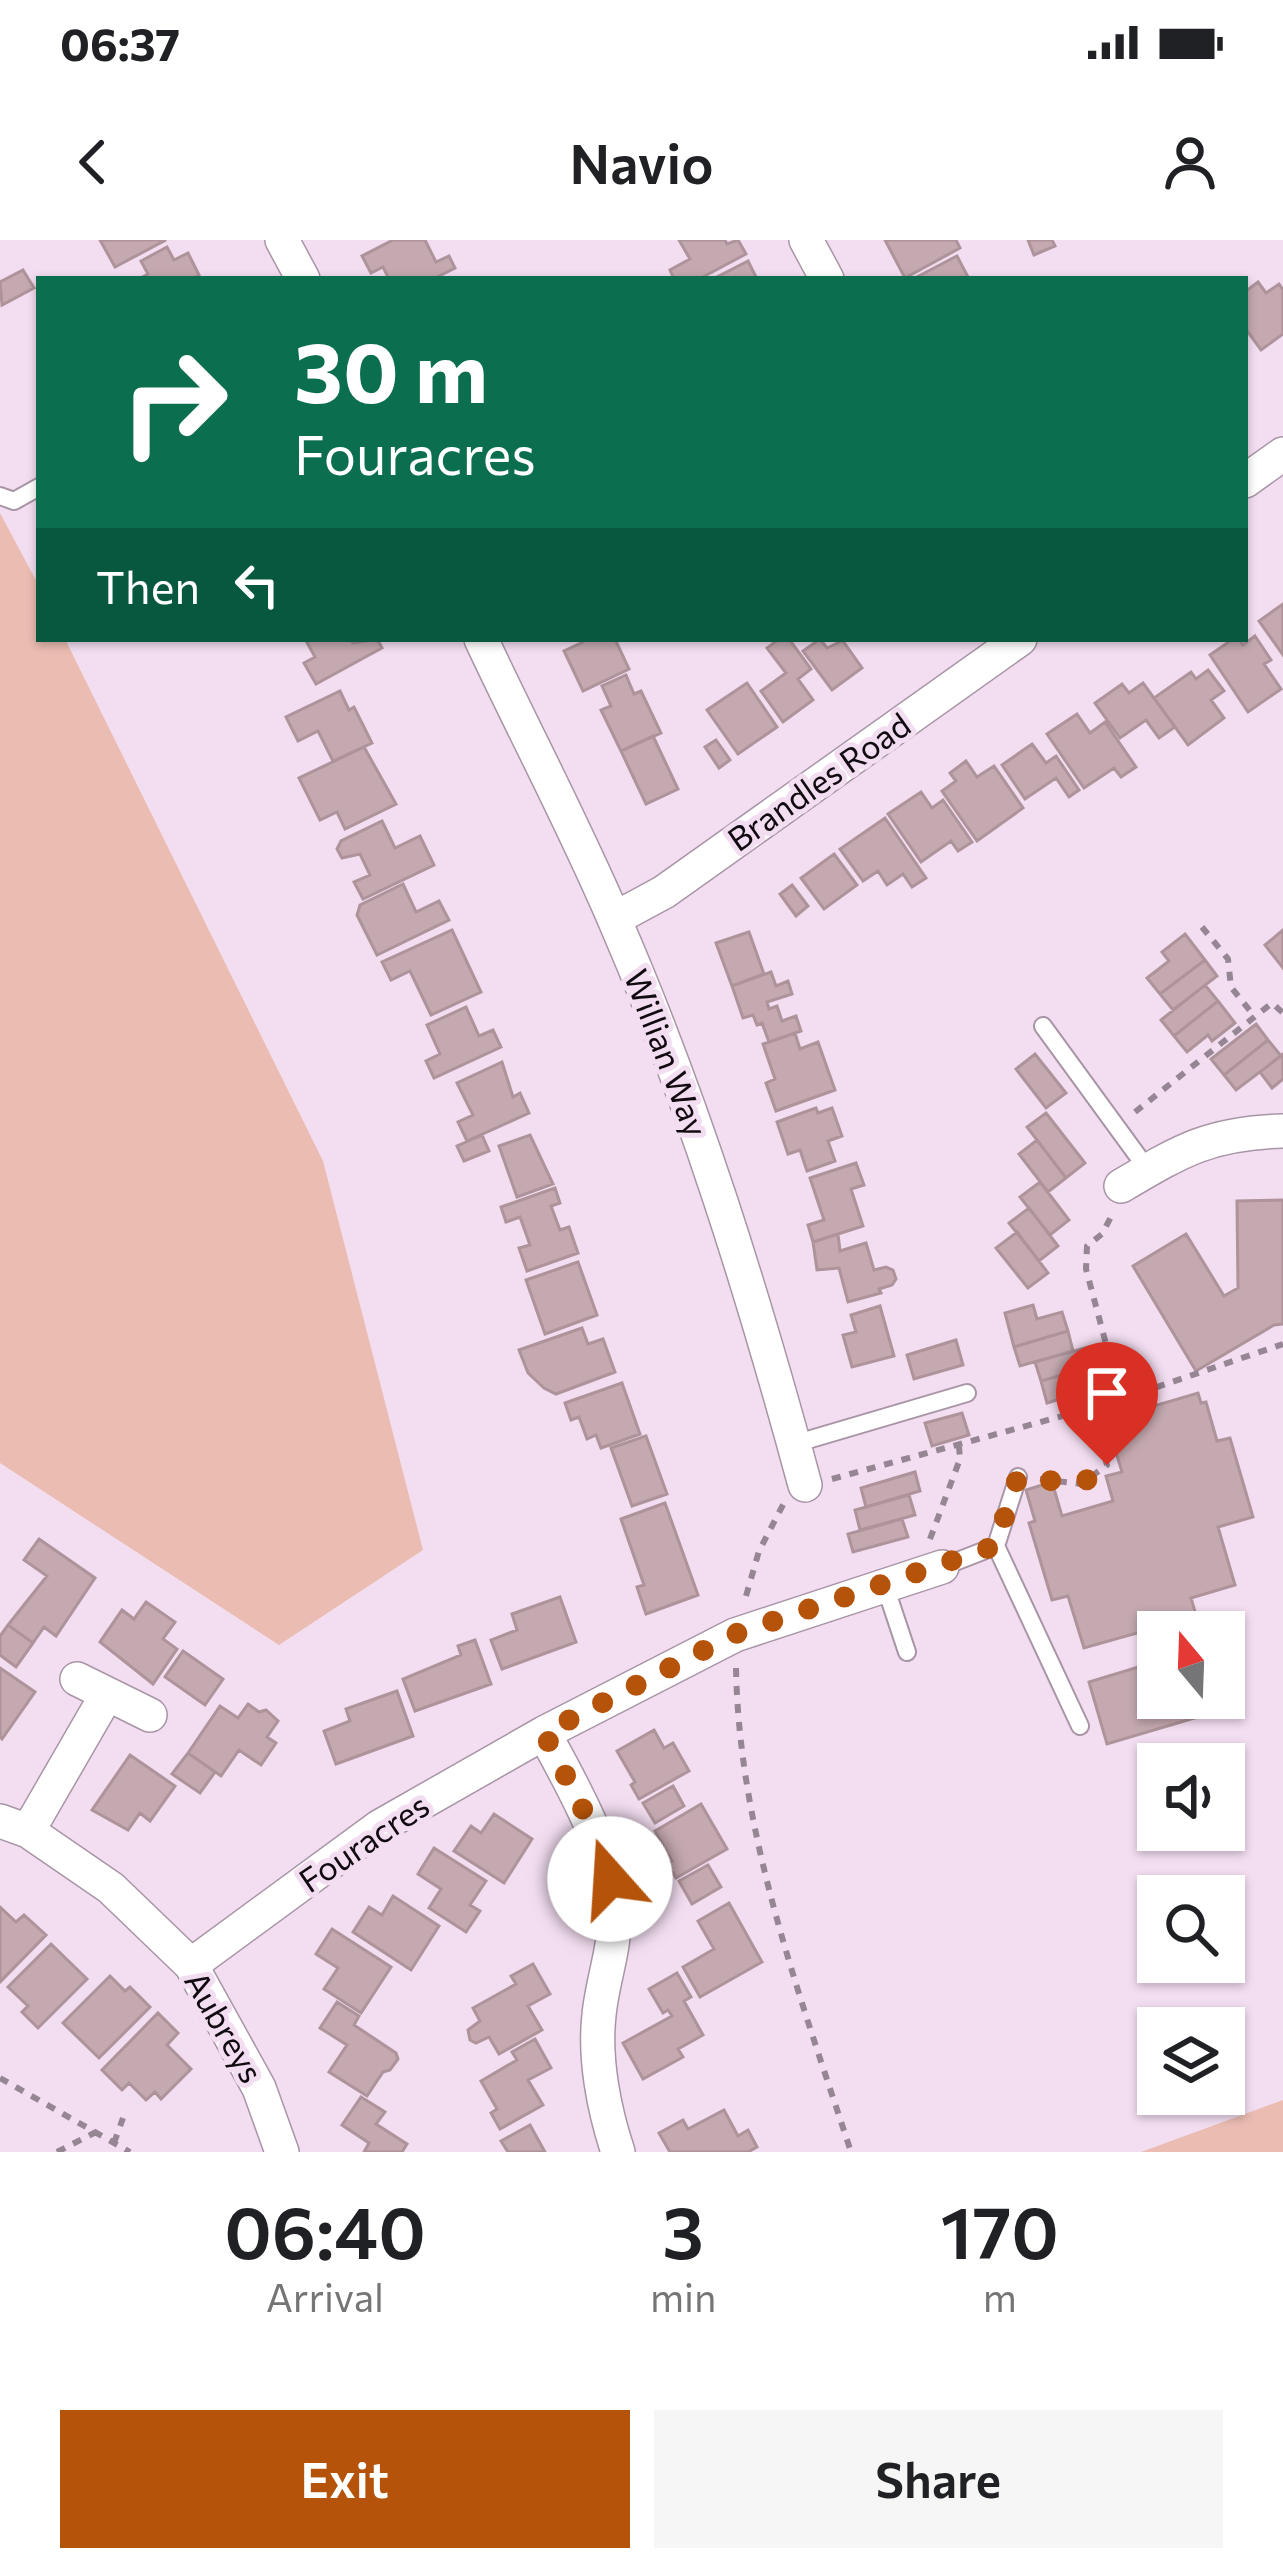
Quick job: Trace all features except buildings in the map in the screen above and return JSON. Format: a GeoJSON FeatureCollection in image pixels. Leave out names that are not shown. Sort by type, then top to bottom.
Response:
{"type":"FeatureCollection","features":[{"type":"Feature","properties":{"kind":"street"},"geometry":{"type":"LineString","coordinates":[[282,240],[301,276]]}},
{"type":"Feature","properties":{"kind":"street"},"geometry":{"type":"LineString","coordinates":[[806,240],[825,276]]}},
{"type":"Feature","properties":{"kind":"street"},"geometry":{"type":"LineString","coordinates":[[1248,479],[1283,454]]}},
{"type":"Feature","properties":{"kind":"street","name":"Willian Way"},"geometry":{"type":"LineString","coordinates":[[482,642],[614,919],[663,1039],[739,1250],[805,1485]]}},
{"type":"Feature","properties":{"kind":"street","name":"Brandles Road"},"geometry":{"type":"LineString","coordinates":[[614,919],[664,892],[1016,642]]}},
{"type":"Feature","properties":{"kind":"street"},"geometry":{"type":"LineString","coordinates":[[1134,1178],[1224,1135],[1283,1131]]}},
{"type":"Feature","properties":{"kind":"street","name":"Fouracres"},"geometry":{"type":"LineString","coordinates":[[190,1965],[379,1827],[544,1733],[735,1634],[913,1577]]}},
{"type":"Feature","properties":{"kind":"street","name":"Aubreys"},"geometry":{"type":"LineString","coordinates":[[150,1715],[91,1688],[14,1826],[111,1888],[190,1965],[260,2087],[282,2152]]}},
{"type":"Feature","properties":{"kind":"street"},"geometry":{"type":"LineString","coordinates":[[544,1733],[600,1843],[610,1879],[614,1920],[598,2020],[610,2131],[618,2152]]}},
{"type":"Feature","properties":{"kind":"lane"},"geometry":{"type":"LineString","coordinates":[[0,496],[14,501],[36,490]]}},
{"type":"Feature","properties":{"kind":"lane"},"geometry":{"type":"LineString","coordinates":[[1043,1026],[1118,1126],[1134,1178]]}},
{"type":"Feature","properties":{"kind":"lane"},"geometry":{"type":"LineString","coordinates":[[794,1444],[967,1393]]}},
{"type":"Feature","properties":{"kind":"lane"},"geometry":{"type":"LineString","coordinates":[[1018,1477],[995,1546],[1080,1726]]}},
{"type":"Feature","properties":{"kind":"lane"},"geometry":{"type":"LineString","coordinates":[[907,1652],[913,1577],[995,1546]]}},
{"type":"Feature","properties":{"kind":"path"},"geometry":{"type":"LineString","coordinates":[[1202,926],[1228,959],[1231,987],[1255,1017]]}},
{"type":"Feature","properties":{"kind":"path"},"geometry":{"type":"LineString","coordinates":[[1118,1126],[1272,1004],[1283,1013]]}},
{"type":"Feature","properties":{"kind":"path"},"geometry":{"type":"LineString","coordinates":[[1121,1400],[1283,1344]]}},
{"type":"Feature","properties":{"kind":"path"},"geometry":{"type":"LineString","coordinates":[[1018,1477],[1081,1484],[1107,1465],[1090,1408]]}},
{"type":"Feature","properties":{"kind":"path"},"geometry":{"type":"LineString","coordinates":[[913,1577],[936,1528],[960,1459],[959,1446]]}},
{"type":"Feature","properties":{"kind":"path"},"geometry":{"type":"LineString","coordinates":[[735,1634],[737,1732],[782,1939],[851,2152]]}},
{"type":"Feature","properties":{"kind":"path"},"geometry":{"type":"LineString","coordinates":[[0,2078],[130,2152]]}},
{"type":"Feature","properties":{"kind":"path"},"geometry":{"type":"LineString","coordinates":[[114,2143],[123,2118]]}},
{"type":"Feature","properties":{"kind":"path"},"geometry":{"type":"LineString","coordinates":[[57,2152],[96,2132]]}},
{"type":"Feature","properties":{"kind":"shaded area"},"geometry":{"type":"Polygon","coordinates":[[[0,513],[36,580],[36,642],[66,642],[323,1161],[423,1550],[279,1645],[0,1463],[0,513]]]}},
{"type":"Feature","properties":{"kind":"shaded area"},"geometry":{"type":"Polygon","coordinates":[[[1283,2100],[1283,2152],[1141,2152],[1245,2115],[1283,2100]]]}},
{"type":"Feature","properties":{"kind":"route"},"geometry":{"type":"LineString","coordinates":[[610,1879],[600,1843],[544,1733],[735,1634],[995,1546],[1018,1477],[1081,1484],[1107,1465]]}}]}
